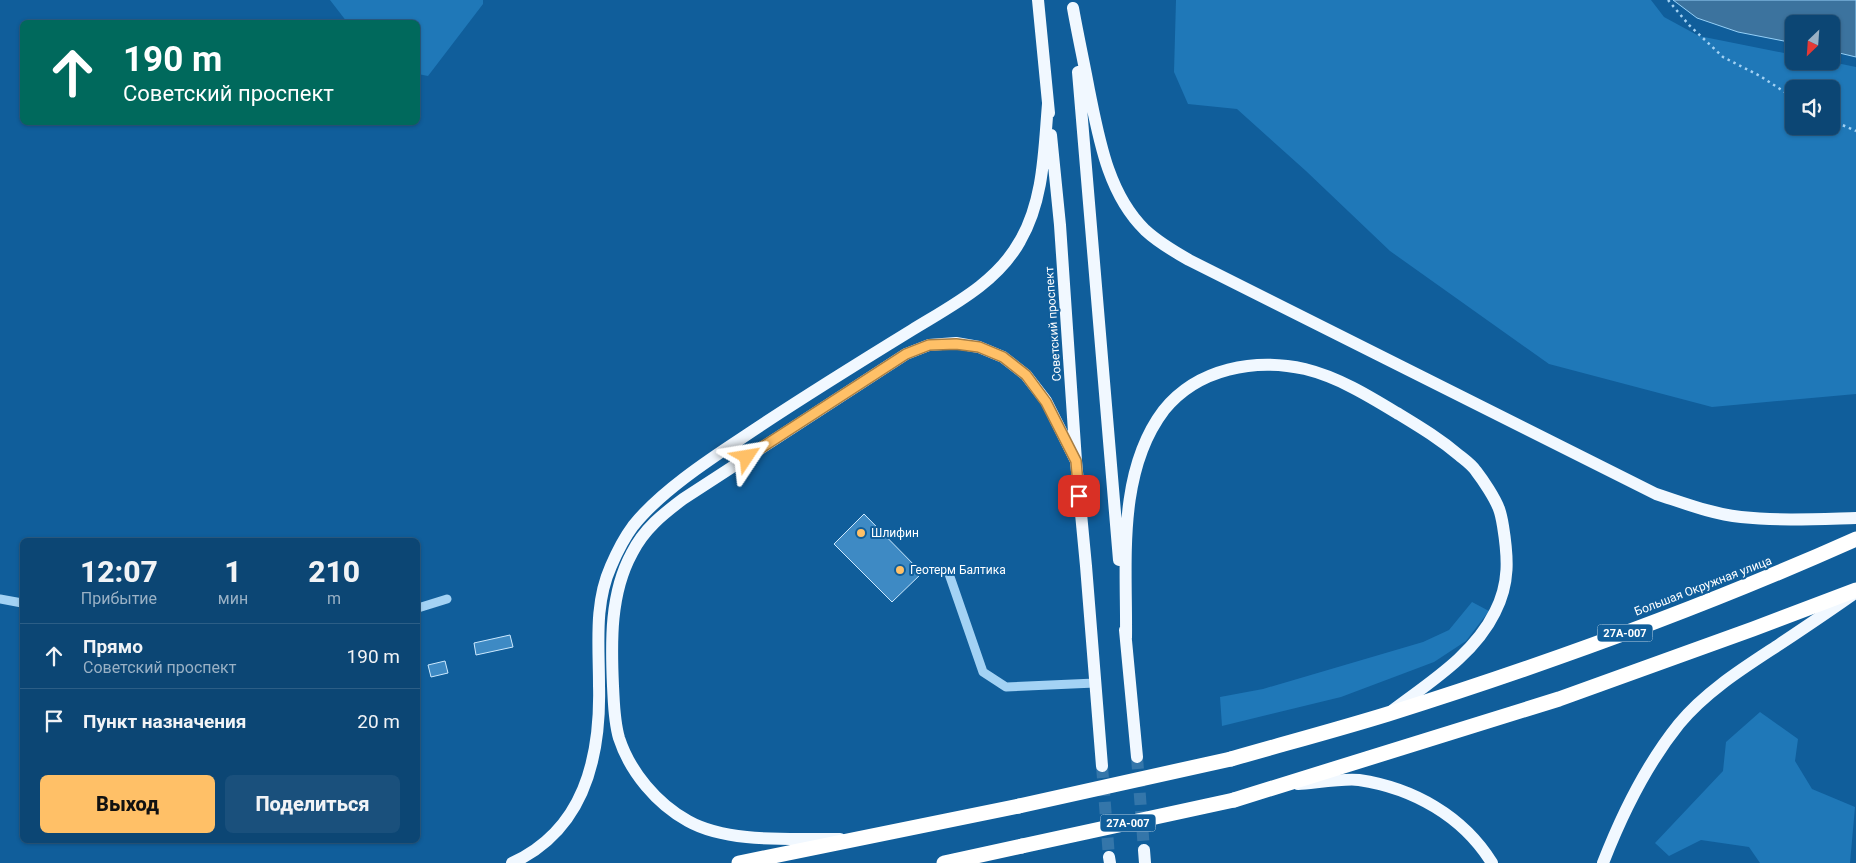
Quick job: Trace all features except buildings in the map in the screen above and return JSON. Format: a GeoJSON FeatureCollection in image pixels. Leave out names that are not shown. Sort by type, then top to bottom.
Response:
{"type":"FeatureCollection","features":[{"type":"Feature","properties":{"kind":"highway","name":"Большая Окружная улица"},"geometry":{"type":"LineString","coordinates":[[1388,714],[1547,661],[1642,626],[1798,565],[1856,539]]}},
{"type":"Feature","properties":{"kind":"highway"},"geometry":{"type":"LineString","coordinates":[[1278,785],[1559,699],[1856,591]]}},
{"type":"Feature","properties":{"kind":"highway","name":"27А-007"},"geometry":{"type":"LineString","coordinates":[[739,863],[1019,806],[1231,759],[1388,714]]}},
{"type":"Feature","properties":{"kind":"highway","name":"27А-007"},"geometry":{"type":"LineString","coordinates":[[944,863],[1234,800],[1278,785]]}},
{"type":"Feature","properties":{"kind":"main road","name":"Советский проспект"},"geometry":{"type":"LineString","coordinates":[[1038,0],[1060,225],[1076,461],[1102,766]]}},
{"type":"Feature","properties":{"kind":"main road"},"geometry":{"type":"LineString","coordinates":[[1073,4],[1095,120],[1105,159],[1116,190],[1144,229],[1163,246],[1656,494],[1699,509],[1741,517],[1856,518]]}},
{"type":"Feature","properties":{"kind":"main road"},"geometry":{"type":"LineString","coordinates":[[1073,4],[1137,757]]}},
{"type":"Feature","properties":{"kind":"main road"},"geometry":{"type":"LineString","coordinates":[[512,863],[523,858],[556,833],[568,819],[583,792],[593,761],[599,718],[599,602],[618,549],[633,526],[679,483],[718,454],[797,401],[967,296],[1000,269],[1020,243],[1034,213],[1043,168],[1048,104]]}},
{"type":"Feature","properties":{"kind":"main road"},"geometry":{"type":"LineString","coordinates":[[859,839],[735,837],[706,829],[674,812],[655,796],[637,774],[620,740],[615,719],[612,654],[621,576],[631,553],[644,533],[660,516],[683,498],[906,354],[929,345],[956,344],[979,347],[1003,357],[1026,375],[1046,402],[1076,461]]}},
{"type":"Feature","properties":{"kind":"main road"},"geometry":{"type":"LineString","coordinates":[[1126,638],[1129,496],[1136,468],[1146,442],[1164,410],[1187,388],[1217,372],[1250,365],[1277,364],[1307,370],[1336,380],[1382,404],[1439,438],[1476,470],[1500,509],[1508,554],[1504,589],[1495,612],[1478,639],[1465,653],[1388,714]]}},
{"type":"Feature","properties":{"kind":"main road"},"geometry":{"type":"LineString","coordinates":[[1603,863],[1630,801],[1651,765],[1680,724],[1707,697],[1742,669],[1856,591]]}},
{"type":"Feature","properties":{"kind":"main road"},"geometry":{"type":"LineString","coordinates":[[1278,785],[1358,779],[1412,794],[1432,804],[1458,822],[1484,850],[1492,863]]}},
{"type":"Feature","properties":{"kind":"main road"},"geometry":{"type":"LineString","coordinates":[[1144,850],[1145,863]]}},
{"type":"Feature","properties":{"kind":"lane"},"geometry":{"type":"LineString","coordinates":[[948,571],[983,672],[1006,687],[1095,683]]}},
{"type":"Feature","properties":{"kind":"lane"},"geometry":{"type":"LineString","coordinates":[[0,599],[20,603]]}},
{"type":"Feature","properties":{"kind":"lane"},"geometry":{"type":"LineString","coordinates":[[420,607],[447,599]]}},
{"type":"Feature","properties":{"kind":"path"},"geometry":{"type":"LineString","coordinates":[[1668,0],[1689,25],[1723,57],[1760,76],[1785,92]]}},
{"type":"Feature","properties":{"kind":"path"},"geometry":{"type":"LineString","coordinates":[[1840,124],[1856,132]]}},
{"type":"Feature","properties":{"kind":"shaded area"},"geometry":{"type":"Polygon","coordinates":[[[330,0],[483,0],[483,4],[428,76],[420,74],[420,20],[345,20],[330,0]]]}},
{"type":"Feature","properties":{"kind":"shaded area"},"geometry":{"type":"Polygon","coordinates":[[[1176,0],[1651,0],[1664,17],[1699,36],[1785,53],[1785,70],[1840,70],[1840,64],[1856,67],[1856,394],[1712,407],[1549,364],[1390,251],[1237,109],[1188,104],[1174,72],[1176,0]]]}},
{"type":"Feature","properties":{"kind":"shaded area"},"geometry":{"type":"Polygon","coordinates":[[[1673,0],[1856,0],[1856,57],[1840,53],[1840,15],[1785,15],[1785,41],[1738,32],[1697,18],[1673,0]]]}},
{"type":"Feature","properties":{"kind":"shaded area"},"geometry":{"type":"Polygon","coordinates":[[[1472,602],[1489,611],[1466,641],[1434,662],[1341,697],[1222,726],[1220,697],[1263,689],[1423,642],[1449,630],[1472,602]]]}},
{"type":"Feature","properties":{"kind":"shaded area"},"geometry":{"type":"Polygon","coordinates":[[[1760,712],[1798,739],[1795,761],[1812,789],[1855,807],[1850,863],[1760,863],[1749,847],[1701,840],[1669,856],[1655,843],[1723,771],[1726,742],[1760,712]]]}},
{"type":"Feature","properties":{"kind":"tunnel"},"geometry":{"type":"LineString","coordinates":[[1137,757],[1144,850]]}},
{"type":"Feature","properties":{"kind":"tunnel"},"geometry":{"type":"LineString","coordinates":[[1102,766],[1109,857]]}},
{"type":"Feature","properties":{"kind":"place","name":"Шлифин"},"geometry":{"type":"Point","coordinates":[861,533]}},
{"type":"Feature","properties":{"kind":"place","name":"Геотерм Балтика"},"geometry":{"type":"Point","coordinates":[900,570]}},
{"type":"Feature","properties":{"kind":"route"},"geometry":{"type":"LineString","coordinates":[[747,457],[906,354],[929,345],[956,344],[979,347],[1003,357],[1026,375],[1046,402],[1076,461],[1079,496]]}}]}
